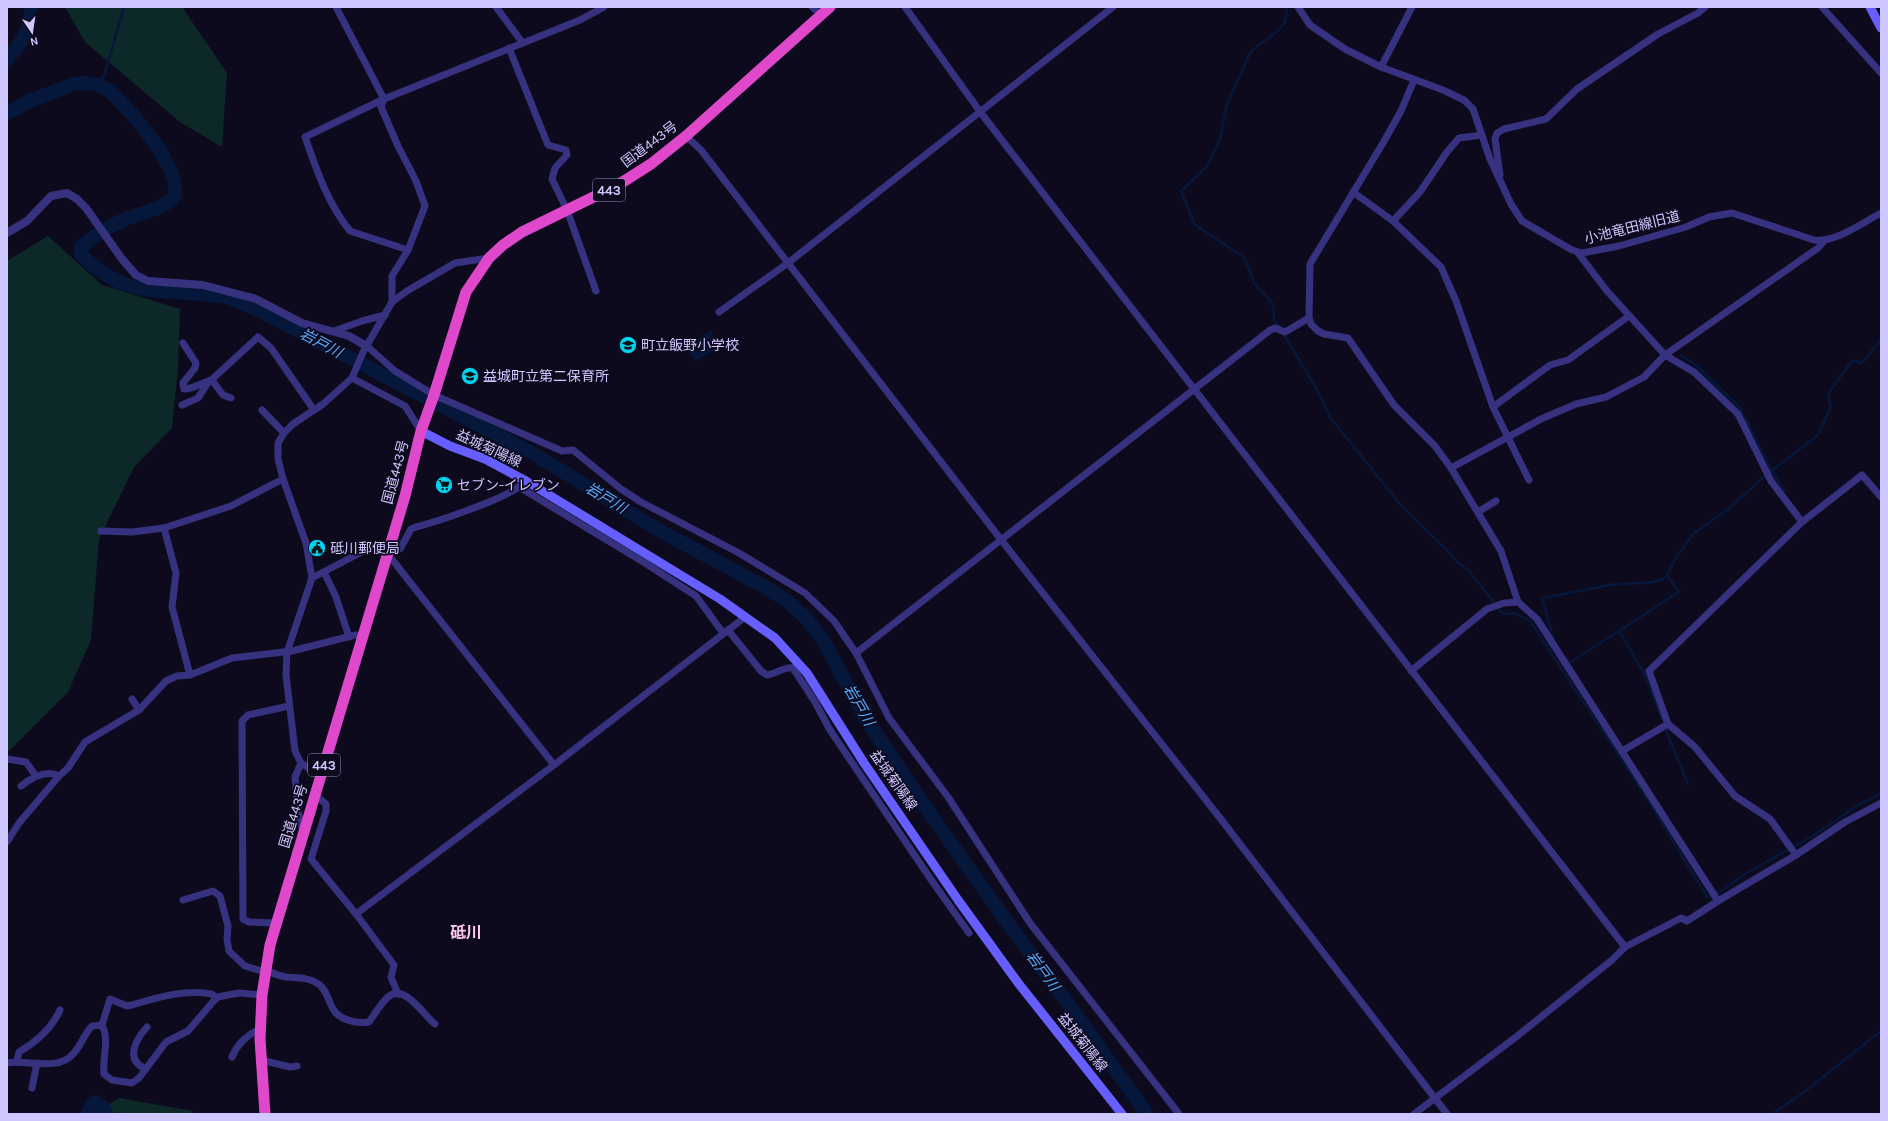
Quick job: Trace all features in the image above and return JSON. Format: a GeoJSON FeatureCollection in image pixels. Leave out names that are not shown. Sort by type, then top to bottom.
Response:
{"type":"FeatureCollection","features":[{"type":"Feature","properties":{"kind":"highway","name":"国道443号"},"geometry":{"type":"LineString","coordinates":[[265,1114],[261,1060],[262,994],[270,945],[405,496],[422,427],[434,395],[466,292],[489,258],[502,245],[522,232],[618,185],[651,164],[686,136],[830,7]]}},
{"type":"Feature","properties":{"kind":"main road"},"geometry":{"type":"LineString","coordinates":[[1870,7],[1881,28]]}},
{"type":"Feature","properties":{"kind":"main road","name":"益城菊陽線"},"geometry":{"type":"LineString","coordinates":[[422,427],[450,446],[485,458],[526,480],[720,599],[775,638],[792,654],[807,673],[864,763],[958,900],[1015,978],[1122,1114]]}},
{"type":"Feature","properties":{"kind":"street"},"geometry":{"type":"LineString","coordinates":[[336,7],[384,99],[381,107],[398,146],[416,181],[425,206],[408,250],[392,276],[392,302]]}},
{"type":"Feature","properties":{"kind":"street"},"geometry":{"type":"LineString","coordinates":[[496,7],[522,42]]}},
{"type":"Feature","properties":{"kind":"street"},"geometry":{"type":"LineString","coordinates":[[408,250],[350,231],[320,180],[305,137],[384,99],[522,42],[580,20],[604,7]]}},
{"type":"Feature","properties":{"kind":"street"},"geometry":{"type":"LineString","coordinates":[[812,7],[820,15]]}},
{"type":"Feature","properties":{"kind":"street"},"geometry":{"type":"LineString","coordinates":[[905,7],[981,113],[1625,947]]}},
{"type":"Feature","properties":{"kind":"street"},"geometry":{"type":"LineString","coordinates":[[719,312],[788,263],[981,113],[1113,7]]}},
{"type":"Feature","properties":{"kind":"street","name":"小池竜田線旧道"},"geometry":{"type":"LineString","coordinates":[[1298,7],[1310,25],[1321,34],[1345,49],[1381,67],[1443,90],[1464,100],[1473,109],[1490,159],[1501,183],[1522,221],[1572,250],[1582,253],[1619,246],[1686,227],[1709,217],[1732,213],[1814,240],[1824,241]]}},
{"type":"Feature","properties":{"kind":"street"},"geometry":{"type":"LineString","coordinates":[[1381,67],[1412,7]]}},
{"type":"Feature","properties":{"kind":"street"},"geometry":{"type":"LineString","coordinates":[[1501,183],[1495,139],[1497,133],[1504,129],[1546,119],[1577,89],[1658,34],[1698,13],[1705,7]]}},
{"type":"Feature","properties":{"kind":"street"},"geometry":{"type":"LineString","coordinates":[[1822,7],[1881,73]]}},
{"type":"Feature","properties":{"kind":"street"},"geometry":{"type":"LineString","coordinates":[[509,48],[548,145],[566,150],[567,155],[556,168],[552,179],[567,210],[596,291]]}},
{"type":"Feature","properties":{"kind":"street"},"geometry":{"type":"LineString","coordinates":[[1414,80],[1401,111],[1310,264],[1309,318],[1318,331],[1324,334],[1348,338],[1394,405],[1435,446],[1451,468],[1501,551],[1518,602],[1537,619],[1718,901]]}},
{"type":"Feature","properties":{"kind":"street"},"geometry":{"type":"LineString","coordinates":[[1393,221],[1420,192],[1447,152],[1459,138],[1482,135]]}},
{"type":"Feature","properties":{"kind":"street"},"geometry":{"type":"LineString","coordinates":[[686,136],[701,150],[1002,541],[1220,818],[1447,1114]]}},
{"type":"Feature","properties":{"kind":"street"},"geometry":{"type":"LineString","coordinates":[[1353,192],[1393,221],[1441,267],[1456,301],[1493,408],[1530,480]]}},
{"type":"Feature","properties":{"kind":"street"},"geometry":{"type":"LineString","coordinates":[[7,233],[27,221],[50,196],[67,193],[77,199],[86,208],[122,259],[136,275],[148,281],[183,282],[230,291],[256,299],[302,323],[349,336],[365,350],[395,371],[434,395],[562,451],[573,450],[621,489],[641,502],[739,553],[805,593],[834,621],[856,653],[889,718],[948,797],[1030,923],[1179,1114]]}},
{"type":"Feature","properties":{"kind":"street"},"geometry":{"type":"LineString","coordinates":[[1451,468],[1508,437],[1569,407],[1606,397],[1644,377],[1665,355],[1818,248],[1824,241],[1840,235],[1881,213]]}},
{"type":"Feature","properties":{"kind":"street"},"geometry":{"type":"LineString","coordinates":[[1572,250],[1580,254],[1629,316],[1665,355],[1694,372],[1738,414],[1771,481],[1802,522]]}},
{"type":"Feature","properties":{"kind":"street"},"geometry":{"type":"LineString","coordinates":[[321,776],[301,763],[295,751],[289,706],[286,674],[287,652],[312,578],[306,542],[283,479],[278,459],[278,443],[284,433],[352,378],[365,350],[392,302],[406,291],[455,263],[489,258]]}},
{"type":"Feature","properties":{"kind":"street"},"geometry":{"type":"LineString","coordinates":[[334,332],[362,321],[385,315]]}},
{"type":"Feature","properties":{"kind":"street"},"geometry":{"type":"LineString","coordinates":[[1493,408],[1550,365],[1568,360],[1629,316]]}},
{"type":"Feature","properties":{"kind":"street"},"geometry":{"type":"LineString","coordinates":[[856,653],[1002,541],[1270,330],[1275,328],[1285,332],[1309,318]]}},
{"type":"Feature","properties":{"kind":"street"},"geometry":{"type":"LineString","coordinates":[[182,405],[198,398],[212,380],[258,337],[271,348],[314,410]]}},
{"type":"Feature","properties":{"kind":"street"},"geometry":{"type":"LineString","coordinates":[[183,343],[196,363],[195,368],[183,383],[184,389],[190,389],[200,383],[212,380]]}},
{"type":"Feature","properties":{"kind":"street"},"geometry":{"type":"LineString","coordinates":[[352,378],[405,406],[422,427]]}},
{"type":"Feature","properties":{"kind":"street"},"geometry":{"type":"LineString","coordinates":[[212,380],[223,395],[231,398]]}},
{"type":"Feature","properties":{"kind":"street"},"geometry":{"type":"LineString","coordinates":[[262,410],[284,433]]}},
{"type":"Feature","properties":{"kind":"street"},"geometry":{"type":"LineString","coordinates":[[1796,855],[1770,819],[1735,796],[1695,747],[1668,724],[1649,671],[1802,522],[1862,475],[1881,497]]}},
{"type":"Feature","properties":{"kind":"street"},"geometry":{"type":"LineString","coordinates":[[101,531],[132,532],[164,528],[231,506],[283,479]]}},
{"type":"Feature","properties":{"kind":"street"},"geometry":{"type":"LineString","coordinates":[[312,578],[374,545],[388,549],[400,549],[411,529],[416,526],[484,503],[519,487],[526,480]]}},
{"type":"Feature","properties":{"kind":"street"},"geometry":{"type":"LineString","coordinates":[[519,487],[645,563],[696,596],[725,632],[761,671],[767,675],[774,675],[788,667],[793,668],[815,702],[830,730],[969,933]]}},
{"type":"Feature","properties":{"kind":"street"},"geometry":{"type":"LineString","coordinates":[[1478,512],[1496,501]]}},
{"type":"Feature","properties":{"kind":"street"},"geometry":{"type":"LineString","coordinates":[[164,528],[176,573],[172,607],[190,675]]}},
{"type":"Feature","properties":{"kind":"street"},"geometry":{"type":"LineString","coordinates":[[388,549],[554,765]]}},
{"type":"Feature","properties":{"kind":"street"},"geometry":{"type":"LineString","coordinates":[[324,572],[336,597],[349,637]]}},
{"type":"Feature","properties":{"kind":"street"},"geometry":{"type":"LineString","coordinates":[[1411,671],[1488,609],[1504,603],[1518,602]]}},
{"type":"Feature","properties":{"kind":"street"},"geometry":{"type":"LineString","coordinates":[[356,914],[554,765],[745,617]]}},
{"type":"Feature","properties":{"kind":"street"},"geometry":{"type":"LineString","coordinates":[[7,842],[19,824],[59,776],[68,768],[85,742],[140,710],[166,681],[177,676],[190,675],[232,658],[287,652],[349,637],[362,636]]}},
{"type":"Feature","properties":{"kind":"street"},"geometry":{"type":"LineString","coordinates":[[132,699],[140,710]]}},
{"type":"Feature","properties":{"kind":"street"},"geometry":{"type":"LineString","coordinates":[[276,923],[249,922],[243,919],[242,721],[248,715],[289,706]]}},
{"type":"Feature","properties":{"kind":"street"},"geometry":{"type":"LineString","coordinates":[[1622,751],[1668,724]]}},
{"type":"Feature","properties":{"kind":"street"},"geometry":{"type":"LineString","coordinates":[[7,760],[26,762],[36,776]]}},
{"type":"Feature","properties":{"kind":"street"},"geometry":{"type":"LineString","coordinates":[[301,763],[295,777],[298,812],[304,832]]}},
{"type":"Feature","properties":{"kind":"street"},"geometry":{"type":"LineString","coordinates":[[21,786],[36,776],[55,774],[59,776]]}},
{"type":"Feature","properties":{"kind":"street"},"geometry":{"type":"LineString","coordinates":[[315,795],[326,804],[326,811],[311,859],[356,914],[394,965],[391,978],[398,994]]}},
{"type":"Feature","properties":{"kind":"street"},"geometry":{"type":"LineString","coordinates":[[1414,1114],[1516,1037],[1612,960],[1625,947],[1681,918],[1687,921],[1796,855],[1845,822],[1881,802]]}},
{"type":"Feature","properties":{"kind":"street"},"geometry":{"type":"LineString","coordinates":[[183,900],[213,892],[216,893],[220,896],[228,926],[227,939],[229,951],[245,966],[286,977],[303,977],[318,984],[323,988],[334,1011],[342,1017],[356,1022],[369,1022],[387,998],[398,994],[410,998],[426,1018],[435,1024]]}},
{"type":"Feature","properties":{"kind":"street"},"geometry":{"type":"LineString","coordinates":[[216,998],[212,994],[189,992],[166,995],[127,1006],[110,1000],[102,1025],[106,1032],[107,1043],[102,1063],[104,1074],[112,1080],[132,1083],[139,1078],[166,1042],[188,1031],[216,998],[227,994],[262,994]]}},
{"type":"Feature","properties":{"kind":"street"},"geometry":{"type":"LineString","coordinates":[[17,1061],[19,1052],[32,1045],[55,1020],[60,1010]]}},
{"type":"Feature","properties":{"kind":"street"},"geometry":{"type":"LineString","coordinates":[[7,1063],[17,1061],[37,1063],[57,1062],[66,1059],[73,1054],[84,1034],[92,1026],[102,1025]]}},
{"type":"Feature","properties":{"kind":"street"},"geometry":{"type":"LineString","coordinates":[[146,1069],[140,1067],[135,1062],[134,1047],[137,1038],[147,1027]]}},
{"type":"Feature","properties":{"kind":"street"},"geometry":{"type":"LineString","coordinates":[[232,1057],[236,1048],[248,1035],[261,1028]]}},
{"type":"Feature","properties":{"kind":"street"},"geometry":{"type":"LineString","coordinates":[[261,1060],[290,1067],[297,1066]]}},
{"type":"Feature","properties":{"kind":"street"},"geometry":{"type":"LineString","coordinates":[[32,1088],[37,1063]]}},
{"type":"Feature","properties":{"kind":"green space"},"geometry":{"type":"Polygon","coordinates":[[[65,7],[182,7],[227,73],[222,147],[180,122],[85,42],[65,7]]]}},
{"type":"Feature","properties":{"kind":"green space"},"geometry":{"type":"Polygon","coordinates":[[[48,236],[102,285],[180,309],[178,368],[172,428],[134,467],[99,539],[91,640],[68,692],[7,753],[7,261],[48,236]]]}},
{"type":"Feature","properties":{"kind":"green space"},"geometry":{"type":"Polygon","coordinates":[[[119,1098],[193,1111],[192,1114],[93,1114],[119,1098]]]}},
{"type":"Feature","properties":{"kind":"water"},"geometry":{"type":"Polygon","coordinates":[[[711,331],[720,347],[695,361],[685,346],[711,331]]]}},
{"type":"Feature","properties":{"kind":"water"},"geometry":{"type":"Polygon","coordinates":[[[94,1095],[98,1095],[109,1103],[114,1114],[79,1114],[89,1098],[94,1095]]]}},
{"type":"Feature","properties":{"kind":"waterway"},"geometry":{"type":"LineString","coordinates":[[7,59],[18,47],[27,30],[32,7]]}},
{"type":"Feature","properties":{"kind":"waterway"},"geometry":{"type":"LineString","coordinates":[[101,86],[124,7]]}},
{"type":"Feature","properties":{"kind":"waterway"},"geometry":{"type":"LineString","coordinates":[[1281,328],[1274,320],[1273,304],[1254,283],[1245,258],[1195,225],[1181,191],[1207,166],[1220,139],[1227,104],[1251,51],[1278,31],[1285,22],[1287,7]]}},
{"type":"Feature","properties":{"kind":"waterway","name":"岩戸川"},"geometry":{"type":"LineString","coordinates":[[7,113],[29,101],[74,84],[88,83],[97,85],[109,90],[129,111],[141,124],[162,154],[174,182],[175,195],[171,200],[154,210],[128,218],[110,227],[81,247],[81,254],[98,269],[114,280],[149,290],[226,297],[239,301],[260,311],[534,454],[662,532],[765,587],[787,601],[806,618],[823,640],[864,716],[924,805],[1012,929],[1065,999],[1147,1114]]}},
{"type":"Feature","properties":{"kind":"waterway"},"geometry":{"type":"LineString","coordinates":[[1283,333],[1316,388],[1330,417],[1400,504],[1453,556],[1456,561],[1469,571],[1503,614],[1515,613],[1530,621],[1647,798],[1707,897],[1720,892],[1745,874],[1814,835],[1860,804],[1881,794]]}},
{"type":"Feature","properties":{"kind":"waterway"},"geometry":{"type":"LineString","coordinates":[[1548,645],[1553,637],[1542,598],[1615,584],[1645,583],[1662,580],[1667,575],[1676,558],[1693,534],[1731,507],[1760,480],[1818,435],[1831,407],[1828,394],[1851,362],[1856,361],[1860,363],[1864,361],[1881,339]]}},
{"type":"Feature","properties":{"kind":"waterway"},"geometry":{"type":"LineString","coordinates":[[1681,355],[1697,366],[1741,409],[1772,471],[1785,491]]}},
{"type":"Feature","properties":{"kind":"waterway"},"geometry":{"type":"LineString","coordinates":[[1568,664],[1679,592],[1667,575]]}},
{"type":"Feature","properties":{"kind":"waterway"},"geometry":{"type":"LineString","coordinates":[[1619,631],[1643,671],[1662,719]]}},
{"type":"Feature","properties":{"kind":"waterway"},"geometry":{"type":"LineString","coordinates":[[1665,728],[1688,784]]}},
{"type":"Feature","properties":{"kind":"waterway"},"geometry":{"type":"LineString","coordinates":[[1772,1114],[1803,1093],[1881,1031]]}},
{"type":"Feature","properties":{"kind":"place","name":"町立飯野小学校"},"geometry":{"type":"Point","coordinates":[628,345]}},
{"type":"Feature","properties":{"kind":"place","name":"益城町立第二保育所"},"geometry":{"type":"Point","coordinates":[470,376]}},
{"type":"Feature","properties":{"kind":"place","name":"セブン-イレブン"},"geometry":{"type":"Point","coordinates":[444,485]}},
{"type":"Feature","properties":{"kind":"place","name":"砥川郵便局"},"geometry":{"type":"Point","coordinates":[317,548]}},
{"type":"Feature","properties":{"kind":"district","name":"砥川"},"geometry":{"type":"Point","coordinates":[466,932]}}]}
